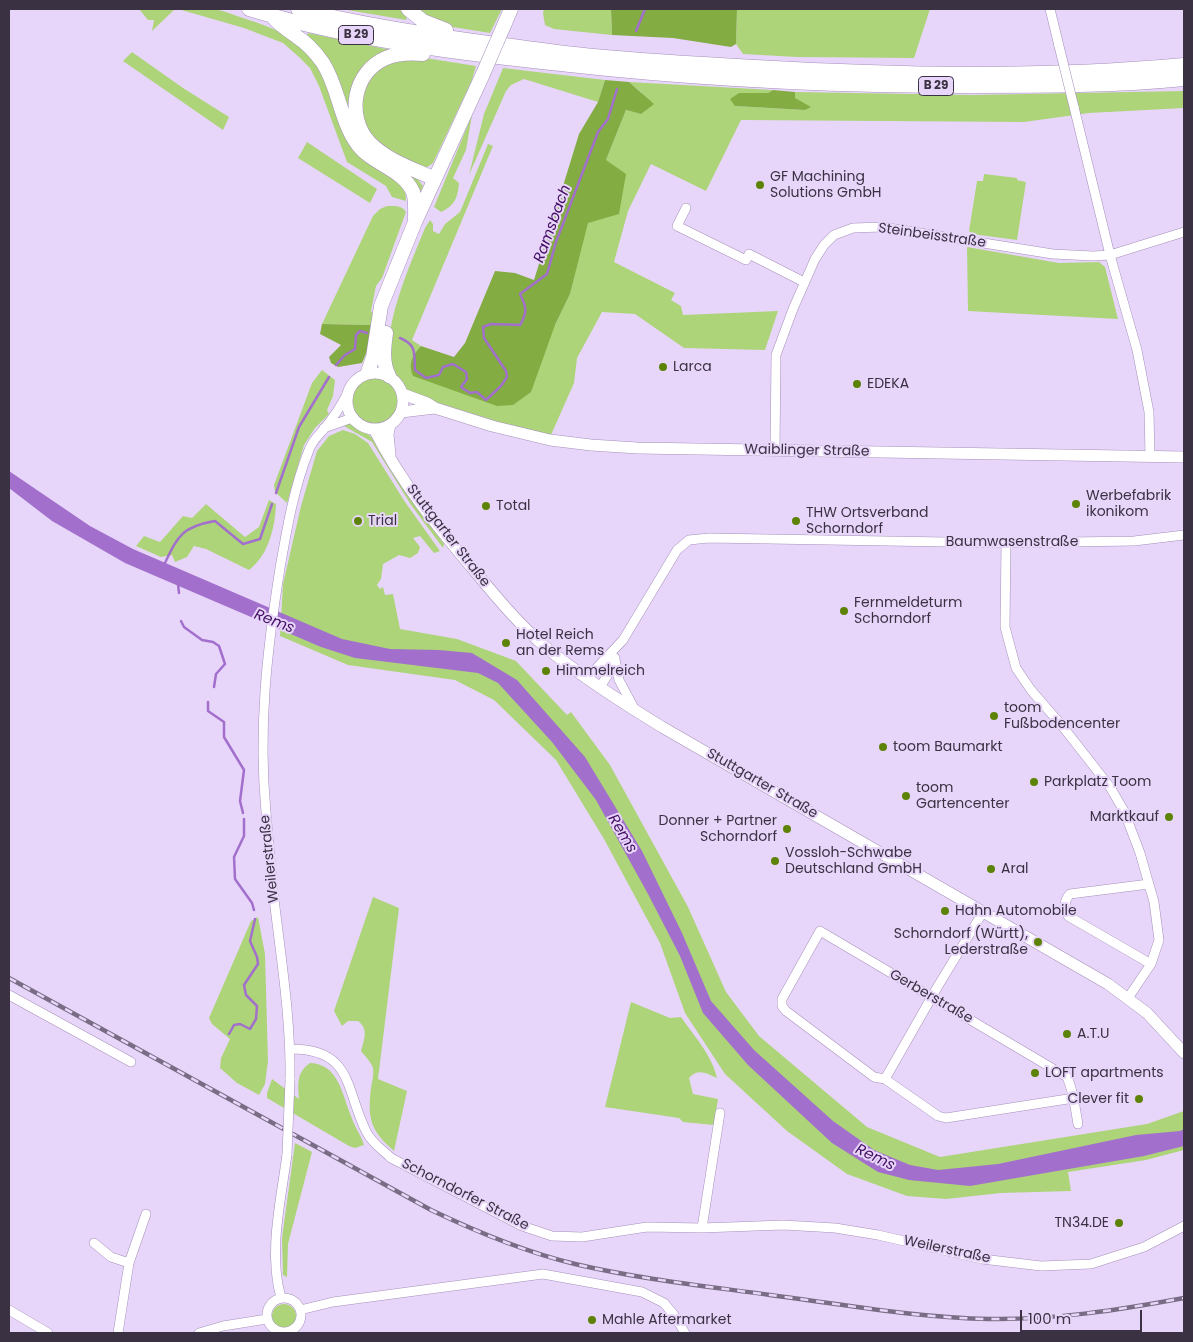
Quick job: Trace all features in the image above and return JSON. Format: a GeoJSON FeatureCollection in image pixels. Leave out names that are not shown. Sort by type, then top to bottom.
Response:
{"type":"FeatureCollection","features":[{"type":"Feature","properties":{"kind":"highway","name":"B 29"},"geometry":{"type":"LineString","coordinates":[[249,9],[272,16],[381,40],[442,50],[688,77],[819,84],[929,86],[1055,86],[1184,79]]}},
{"type":"Feature","properties":{"kind":"highway","name":"B 29"},"geometry":{"type":"LineString","coordinates":[[298,9],[385,28],[460,39],[593,56],[702,64],[931,73],[1049,72],[1184,65]]}},
{"type":"Feature","properties":{"kind":"highway"},"geometry":{"type":"LineString","coordinates":[[408,9],[423,21],[445,30],[460,39]]}},
{"type":"Feature","properties":{"kind":"highway"},"geometry":{"type":"LineString","coordinates":[[368,372],[374,357],[381,306],[415,222],[511,9]]}},
{"type":"Feature","properties":{"kind":"highway"},"geometry":{"type":"LineString","coordinates":[[272,16],[280,26],[305,43],[323,64],[352,135],[358,145],[376,161],[403,179],[409,186],[415,199],[415,222]]}},
{"type":"Feature","properties":{"kind":"highway"},"geometry":{"type":"LineString","coordinates":[[435,179],[387,156],[370,143],[357,123],[355,103],[364,77],[380,61],[400,54],[427,54],[442,50]]}},
{"type":"Feature","properties":{"kind":"highway"},"geometry":{"type":"LineString","coordinates":[[388,376],[384,360],[387,324],[390,308],[404,269],[405,250]]}},
{"type":"Feature","properties":{"kind":"main road"},"geometry":{"type":"LineString","coordinates":[[368,372],[377,372],[388,376],[398,384],[403,394],[403,405],[397,419],[390,425],[374,429],[358,424],[348,410],[347,394],[355,380],[368,372]]}},
{"type":"Feature","properties":{"kind":"main road","name":"Waiblinger Straße"},"geometry":{"type":"LineString","coordinates":[[403,394],[435,408],[492,426],[527,435],[591,445],[637,448],[926,454],[1184,457]]}},
{"type":"Feature","properties":{"kind":"main road","name":"Waiblinger Straße"},"geometry":{"type":"LineString","coordinates":[[401,412],[435,408]]}},
{"type":"Feature","properties":{"kind":"main road","name":"Stuttgarter Straße"},"geometry":{"type":"LineString","coordinates":[[390,425],[388,434],[390,457]]}},
{"type":"Feature","properties":{"kind":"main road","name":"Stuttgarter Straße"},"geometry":{"type":"LineString","coordinates":[[374,429],[429,516],[501,603],[543,644],[587,678],[635,710],[1091,974],[1128,998],[1164,1030],[1184,1053]]}},
{"type":"Feature","properties":{"kind":"street"},"geometry":{"type":"LineString","coordinates":[[1050,9],[1110,255],[1137,350],[1147,400],[1150,456]]}},
{"type":"Feature","properties":{"kind":"street"},"geometry":{"type":"LineString","coordinates":[[686,208],[677,226],[746,260],[749,254],[804,282]]}},
{"type":"Feature","properties":{"kind":"street","name":"Steinbeisstraße"},"geometry":{"type":"LineString","coordinates":[[775,450],[776,355],[804,282],[824,245],[834,235],[854,228],[882,227],[1053,254],[1093,256],[1110,255],[1184,232]]}},
{"type":"Feature","properties":{"kind":"street","name":"Weilerstraße"},"geometry":{"type":"LineString","coordinates":[[281,1298],[274,1268],[287,1154],[291,1049],[265,809],[263,702],[268,645],[289,517],[305,460],[315,437],[324,428],[347,394]]}},
{"type":"Feature","properties":{"kind":"street"},"geometry":{"type":"LineString","coordinates":[[324,428],[352,418]]}},
{"type":"Feature","properties":{"kind":"street","name":"Baumwasenstraße"},"geometry":{"type":"LineString","coordinates":[[600,687],[609,673],[623,640],[677,550],[689,540],[709,538],[1006,543],[1134,541],[1184,536]]}},
{"type":"Feature","properties":{"kind":"street"},"geometry":{"type":"LineString","coordinates":[[1006,543],[1005,627],[1016,668],[1031,690],[1110,787],[1124,811],[1154,902],[1159,940],[1151,964],[1128,998]]}},
{"type":"Feature","properties":{"kind":"street","name":"Baumwasenstraße"},"geometry":{"type":"LineString","coordinates":[[587,678],[623,640]]}},
{"type":"Feature","properties":{"kind":"street"},"geometry":{"type":"LineString","coordinates":[[615,659],[619,680],[635,710]]}},
{"type":"Feature","properties":{"kind":"street"},"geometry":{"type":"LineString","coordinates":[[1149,884],[1070,894],[1066,898],[1064,906],[1068,916],[1151,964]]}},
{"type":"Feature","properties":{"kind":"street"},"geometry":{"type":"LineString","coordinates":[[984,912],[885,1080],[931,1112],[946,1118],[1074,1098]]}},
{"type":"Feature","properties":{"kind":"street","name":"Gerberstraße"},"geometry":{"type":"LineString","coordinates":[[885,1080],[874,1077],[782,1006],[782,1000],[820,932],[1067,1077],[1072,1086],[1078,1124]]}},
{"type":"Feature","properties":{"kind":"street"},"geometry":{"type":"LineString","coordinates":[[9,995],[131,1062]]}},
{"type":"Feature","properties":{"kind":"street","name":"Schorndorfer Straße"},"geometry":{"type":"LineString","coordinates":[[291,1049],[313,1050],[324,1055],[337,1066],[349,1082],[368,1134],[392,1158],[522,1226],[552,1236],[582,1237],[647,1227],[702,1228]]}},
{"type":"Feature","properties":{"kind":"street"},"geometry":{"type":"LineString","coordinates":[[702,1228],[720,1113]]}},
{"type":"Feature","properties":{"kind":"street"},"geometry":{"type":"LineString","coordinates":[[118,1333],[129,1263],[146,1214]]}},
{"type":"Feature","properties":{"kind":"street","name":"Weilerstraße"},"geometry":{"type":"LineString","coordinates":[[702,1228],[783,1225],[835,1228],[878,1235],[982,1259],[1041,1266],[1091,1264],[1144,1248],[1184,1226]]}},
{"type":"Feature","properties":{"kind":"street"},"geometry":{"type":"LineString","coordinates":[[94,1243],[111,1257],[129,1263]]}},
{"type":"Feature","properties":{"kind":"street"},"geometry":{"type":"LineString","coordinates":[[300,1310],[334,1302],[542,1274],[642,1292],[664,1303],[685,1333]]}},
{"type":"Feature","properties":{"kind":"street"},"geometry":{"type":"LineString","coordinates":[[281,1298],[291,1299],[300,1310],[300,1322],[297,1327],[288,1332],[278,1332],[273,1329],[267,1319],[268,1308],[281,1298]]}},
{"type":"Feature","properties":{"kind":"street"},"geometry":{"type":"LineString","coordinates":[[9,1310],[48,1333]]}},
{"type":"Feature","properties":{"kind":"street"},"geometry":{"type":"LineString","coordinates":[[199,1333],[223,1326],[267,1319]]}},
{"type":"Feature","properties":{"kind":"green space"},"geometry":{"type":"Polygon","coordinates":[[[205,8],[224,11],[270,28],[292,39],[310,56],[325,81],[405,189],[406,201],[392,197],[386,186],[347,162],[319,86],[310,68],[283,43],[244,28],[178,9],[205,8]]]}},
{"type":"Feature","properties":{"kind":"green space"},"geometry":{"type":"Polygon","coordinates":[[[139,9],[175,9],[152,31],[154,20],[148,20],[139,9]]]}},
{"type":"Feature","properties":{"kind":"green space"},"geometry":{"type":"Polygon","coordinates":[[[342,9],[401,9],[407,16],[406,20],[342,9]]]}},
{"type":"Feature","properties":{"kind":"green space"},"geometry":{"type":"Polygon","coordinates":[[[417,9],[502,9],[490,33],[440,25],[417,9]]]}},
{"type":"Feature","properties":{"kind":"green space"},"geometry":{"type":"Polygon","coordinates":[[[544,9],[611,9],[612,35],[554,29],[545,25],[544,9]]]}},
{"type":"Feature","properties":{"kind":"green space"},"geometry":{"type":"Polygon","coordinates":[[[611,9],[737,9],[736,44],[731,47],[673,38],[612,35],[611,9]]]}},
{"type":"Feature","properties":{"kind":"green space"},"geometry":{"type":"Polygon","coordinates":[[[737,9],[930,9],[914,58],[797,57],[743,54],[736,44],[737,9]]]}},
{"type":"Feature","properties":{"kind":"green space"},"geometry":{"type":"Polygon","coordinates":[[[308,33],[391,50],[367,66],[358,77],[349,103],[350,117],[355,131],[364,144],[388,162],[416,177],[423,186],[417,199],[407,179],[369,152],[357,137],[352,129],[335,77],[315,46],[306,37],[308,33]]]}},
{"type":"Feature","properties":{"kind":"green space"},"geometry":{"type":"Polygon","coordinates":[[[132,52],[183,88],[229,117],[223,130],[123,61],[132,52]]]}},
{"type":"Feature","properties":{"kind":"green space"},"geometry":{"type":"Polygon","coordinates":[[[419,57],[476,66],[472,80],[433,163],[426,168],[420,167],[377,144],[361,122],[362,88],[369,76],[392,60],[419,57]]]}},
{"type":"Feature","properties":{"kind":"green space"},"geometry":{"type":"Polygon","coordinates":[[[503,68],[605,80],[598,102],[524,79],[511,85],[506,91],[469,175],[484,114],[503,68]]]}},
{"type":"Feature","properties":{"kind":"green space"},"geometry":{"type":"Polygon","coordinates":[[[605,80],[629,82],[654,104],[641,114],[626,110],[606,160],[626,174],[619,214],[588,223],[570,294],[555,325],[531,392],[513,405],[497,406],[413,376],[412,360],[421,346],[454,357],[465,343],[495,271],[515,273],[534,280],[579,134],[598,102],[605,80]]]}},
{"type":"Feature","properties":{"kind":"green space"},"geometry":{"type":"Polygon","coordinates":[[[629,82],[773,90],[768,93],[739,93],[735,106],[805,110],[810,107],[794,98],[795,92],[971,95],[1184,91],[1184,108],[1089,113],[1024,122],[741,120],[706,191],[651,164],[628,211],[614,262],[675,293],[671,300],[681,306],[683,315],[778,311],[765,350],[684,348],[635,314],[602,312],[577,358],[574,383],[551,435],[527,431],[410,394],[391,370],[389,354],[390,336],[398,298],[425,228],[430,220],[433,224],[433,231],[439,234],[445,224],[460,212],[488,144],[493,146],[412,340],[421,346],[414,354],[414,376],[555,325],[570,294],[583,239],[606,160],[626,110],[641,114],[642,93],[629,82]]]}},
{"type":"Feature","properties":{"kind":"green space"},"geometry":{"type":"Polygon","coordinates":[[[773,90],[795,92],[795,98],[811,107],[805,110],[735,106],[730,99],[739,93],[768,93],[773,90]]]}},
{"type":"Feature","properties":{"kind":"green space"},"geometry":{"type":"Polygon","coordinates":[[[472,115],[466,150],[453,178],[459,183],[458,193],[452,204],[441,212],[434,207],[472,115]]]}},
{"type":"Feature","properties":{"kind":"green space"},"geometry":{"type":"Polygon","coordinates":[[[307,142],[377,189],[370,203],[298,158],[307,142]]]}},
{"type":"Feature","properties":{"kind":"green space"},"geometry":{"type":"Polygon","coordinates":[[[984,174],[1017,178],[1017,180],[1026,182],[1017,240],[972,234],[969,231],[977,181],[983,181],[984,174]]]}},
{"type":"Feature","properties":{"kind":"green space"},"geometry":{"type":"Polygon","coordinates":[[[387,206],[400,207],[406,212],[382,278],[376,286],[371,311],[373,314],[371,325],[322,324],[373,216],[380,209],[387,206]]]}},
{"type":"Feature","properties":{"kind":"green space"},"geometry":{"type":"Polygon","coordinates":[[[967,247],[1059,263],[1099,262],[1105,267],[1118,319],[968,311],[967,247]]]}},
{"type":"Feature","properties":{"kind":"green space"},"geometry":{"type":"Polygon","coordinates":[[[322,324],[371,325],[368,349],[362,363],[338,367],[331,363],[329,357],[341,345],[320,334],[322,324]]]}},
{"type":"Feature","properties":{"kind":"green space"},"geometry":{"type":"Polygon","coordinates":[[[322,370],[335,380],[333,396],[327,410],[329,414],[315,428],[304,445],[287,503],[275,492],[274,485],[312,383],[322,370]]]}},
{"type":"Feature","properties":{"kind":"green space"},"geometry":{"type":"Polygon","coordinates":[[[370,377],[380,377],[392,384],[399,396],[399,406],[392,418],[380,425],[370,425],[362,421],[355,414],[351,406],[351,396],[355,388],[362,381],[370,377]]]}},
{"type":"Feature","properties":{"kind":"green space"},"geometry":{"type":"Polygon","coordinates":[[[346,423],[362,429],[374,440],[415,505],[444,544],[443,548],[411,505],[372,442],[344,426],[346,423]]]}},
{"type":"Feature","properties":{"kind":"green space"},"geometry":{"type":"Polygon","coordinates":[[[343,430],[355,434],[368,443],[405,502],[440,551],[434,553],[420,536],[413,538],[420,547],[418,553],[410,558],[399,555],[383,564],[381,579],[377,585],[380,589],[383,587],[385,595],[393,594],[400,629],[457,639],[516,661],[567,715],[571,712],[610,765],[688,907],[726,992],[759,1036],[867,1127],[940,1157],[1147,1124],[1184,1111],[1184,1150],[1146,1160],[1068,1172],[1071,1191],[1001,1193],[946,1199],[907,1196],[847,1174],[787,1131],[725,1074],[685,1013],[660,943],[604,839],[556,760],[494,700],[455,680],[348,665],[280,636],[283,584],[301,506],[317,451],[329,436],[343,430]]]}},
{"type":"Feature","properties":{"kind":"green space"},"geometry":{"type":"Polygon","coordinates":[[[269,500],[276,504],[270,540],[262,557],[249,570],[206,549],[194,546],[187,557],[175,562],[172,555],[161,557],[136,546],[144,536],[160,542],[183,516],[192,518],[206,504],[245,537],[259,527],[269,500]]]}},
{"type":"Feature","properties":{"kind":"green space"},"geometry":{"type":"Polygon","coordinates":[[[373,897],[399,908],[378,1079],[407,1091],[394,1151],[380,1137],[372,1124],[370,1116],[373,1068],[361,1051],[365,1035],[364,1028],[358,1021],[348,1021],[342,1026],[334,1011],[373,897]]]}},
{"type":"Feature","properties":{"kind":"green space"},"geometry":{"type":"Polygon","coordinates":[[[258,917],[265,954],[268,1061],[265,1084],[259,1095],[237,1083],[220,1068],[221,1058],[230,1039],[212,1024],[209,1018],[251,921],[258,917]]]}},
{"type":"Feature","properties":{"kind":"green space"},"geometry":{"type":"Polygon","coordinates":[[[631,1002],[670,1018],[681,1017],[702,1046],[711,1061],[717,1078],[699,1072],[689,1078],[693,1094],[718,1099],[714,1125],[683,1122],[679,1118],[605,1107],[631,1002]]]}},
{"type":"Feature","properties":{"kind":"green space"},"geometry":{"type":"Polygon","coordinates":[[[310,1063],[327,1069],[338,1082],[352,1120],[364,1145],[355,1148],[349,1146],[267,1098],[272,1079],[299,1099],[298,1084],[300,1075],[310,1063]]]}},
{"type":"Feature","properties":{"kind":"green space"},"geometry":{"type":"Polygon","coordinates":[[[295,1143],[312,1152],[288,1244],[287,1277],[283,1275],[282,1238],[295,1143]]]}},
{"type":"Feature","properties":{"kind":"green space"},"geometry":{"type":"Polygon","coordinates":[[[279,1304],[289,1304],[296,1311],[296,1321],[289,1328],[279,1328],[272,1321],[272,1311],[279,1304]]]}},
{"type":"Feature","properties":{"kind":"water","name":"Rems"},"geometry":{"type":"Polygon","coordinates":[[[9,471],[90,526],[133,549],[342,639],[390,649],[472,653],[517,680],[585,757],[642,851],[682,933],[711,1001],[754,1050],[833,1121],[874,1150],[910,1165],[938,1170],[998,1164],[1136,1135],[1184,1129],[1184,1146],[1144,1156],[970,1186],[909,1180],[878,1172],[832,1143],[748,1065],[703,1013],[680,956],[596,800],[552,742],[498,683],[478,673],[355,658],[321,647],[125,563],[52,521],[9,488],[9,471]]]}},
{"type":"Feature","properties":{"kind":"waterway","name":"Ramsbach"},"geometry":{"type":"LineString","coordinates":[[636,31],[645,9]]}},
{"type":"Feature","properties":{"kind":"waterway","name":"Ramsbach"},"geometry":{"type":"LineString","coordinates":[[400,338],[414,350],[415,370],[426,378],[439,375],[443,367],[453,364],[466,372],[467,379],[461,387],[470,393],[477,392],[486,400],[501,386],[507,377],[506,371],[484,338],[483,327],[491,324],[520,325],[525,309],[520,294],[547,274],[556,242],[598,132],[608,119],[617,89]]}},
{"type":"Feature","properties":{"kind":"waterway","name":"Ramsbach"},"geometry":{"type":"LineString","coordinates":[[336,365],[345,355],[355,349],[356,335],[360,331],[367,333]]}},
{"type":"Feature","properties":{"kind":"waterway","name":"Ramsbach"},"geometry":{"type":"LineString","coordinates":[[276,493],[299,427],[329,377]]}},
{"type":"Feature","properties":{"kind":"waterway","name":"Ramsbach"},"geometry":{"type":"LineString","coordinates":[[164,565],[182,534],[204,523],[215,521],[243,544],[260,539],[272,504]]}},
{"type":"Feature","properties":{"kind":"waterway"},"geometry":{"type":"LineString","coordinates":[[178,584],[179,593]]}},
{"type":"Feature","properties":{"kind":"waterway"},"geometry":{"type":"LineString","coordinates":[[181,621],[184,627],[202,640],[213,642],[219,646],[225,664],[216,674],[214,687]]}},
{"type":"Feature","properties":{"kind":"waterway"},"geometry":{"type":"LineString","coordinates":[[208,702],[208,711],[224,722],[224,737],[244,770],[240,801],[243,813]]}},
{"type":"Feature","properties":{"kind":"waterway"},"geometry":{"type":"LineString","coordinates":[[244,819],[244,836],[234,857],[235,879],[252,903],[254,910]]}},
{"type":"Feature","properties":{"kind":"waterway"},"geometry":{"type":"LineString","coordinates":[[229,1034],[234,1025],[240,1024],[250,1029],[256,1019],[257,1006],[246,995],[244,985],[258,964],[250,941],[255,919]]}},
{"type":"Feature","properties":{"kind":"railway"},"geometry":{"type":"LineString","coordinates":[[9,978],[431,1210],[502,1241],[556,1259],[623,1274],[672,1282],[879,1310],[962,1318],[1014,1319],[1063,1316],[1184,1298]]}},
{"type":"Feature","properties":{"kind":"place","name":"GF Machining Solutions GmbH"},"geometry":{"type":"Point","coordinates":[760,185]}},
{"type":"Feature","properties":{"kind":"place","name":"Larca"},"geometry":{"type":"Point","coordinates":[663,367]}},
{"type":"Feature","properties":{"kind":"place","name":"EDEKA"},"geometry":{"type":"Point","coordinates":[857,384]}},
{"type":"Feature","properties":{"kind":"place","name":"Werbefabrik ikonikom"},"geometry":{"type":"Point","coordinates":[1076,504]}},
{"type":"Feature","properties":{"kind":"place","name":"Total"},"geometry":{"type":"Point","coordinates":[486,506]}},
{"type":"Feature","properties":{"kind":"place","name":"Trial"},"geometry":{"type":"Point","coordinates":[358,521]}},
{"type":"Feature","properties":{"kind":"place","name":"THW Ortsverband Schorndorf"},"geometry":{"type":"Point","coordinates":[796,521]}},
{"type":"Feature","properties":{"kind":"place","name":"Fernmeldeturm Schorndorf"},"geometry":{"type":"Point","coordinates":[844,611]}},
{"type":"Feature","properties":{"kind":"place","name":"Hotel Reich an der Rems"},"geometry":{"type":"Point","coordinates":[506,643]}},
{"type":"Feature","properties":{"kind":"place","name":"Himmelreich"},"geometry":{"type":"Point","coordinates":[546,671]}},
{"type":"Feature","properties":{"kind":"place","name":"toom Fußbodencenter"},"geometry":{"type":"Point","coordinates":[994,716]}},
{"type":"Feature","properties":{"kind":"place","name":"toom Baumarkt"},"geometry":{"type":"Point","coordinates":[883,747]}},
{"type":"Feature","properties":{"kind":"place","name":"Parkplatz Toom"},"geometry":{"type":"Point","coordinates":[1034,782]}},
{"type":"Feature","properties":{"kind":"place","name":"toom Gartencenter"},"geometry":{"type":"Point","coordinates":[906,796]}},
{"type":"Feature","properties":{"kind":"place","name":"Marktkauf"},"geometry":{"type":"Point","coordinates":[1169,817]}},
{"type":"Feature","properties":{"kind":"place","name":"Donner + Partner Schorndorf"},"geometry":{"type":"Point","coordinates":[787,829]}},
{"type":"Feature","properties":{"kind":"place","name":"Vossloh-Schwabe Deutschland GmbH"},"geometry":{"type":"Point","coordinates":[775,861]}},
{"type":"Feature","properties":{"kind":"place","name":"Aral"},"geometry":{"type":"Point","coordinates":[991,869]}},
{"type":"Feature","properties":{"kind":"place","name":"Hahn Automobile"},"geometry":{"type":"Point","coordinates":[945,911]}},
{"type":"Feature","properties":{"kind":"place","name":"Schorndorf (Württ), Lederstraße"},"geometry":{"type":"Point","coordinates":[1038,942]}},
{"type":"Feature","properties":{"kind":"place","name":"A.T.U"},"geometry":{"type":"Point","coordinates":[1067,1034]}},
{"type":"Feature","properties":{"kind":"place","name":"LOFT apartments"},"geometry":{"type":"Point","coordinates":[1035,1073]}},
{"type":"Feature","properties":{"kind":"place","name":"Clever fit"},"geometry":{"type":"Point","coordinates":[1139,1099]}},
{"type":"Feature","properties":{"kind":"place","name":"TN34.DE"},"geometry":{"type":"Point","coordinates":[1119,1223]}},
{"type":"Feature","properties":{"kind":"place","name":"Mahle Aftermarket"},"geometry":{"type":"Point","coordinates":[592,1320]}}]}
